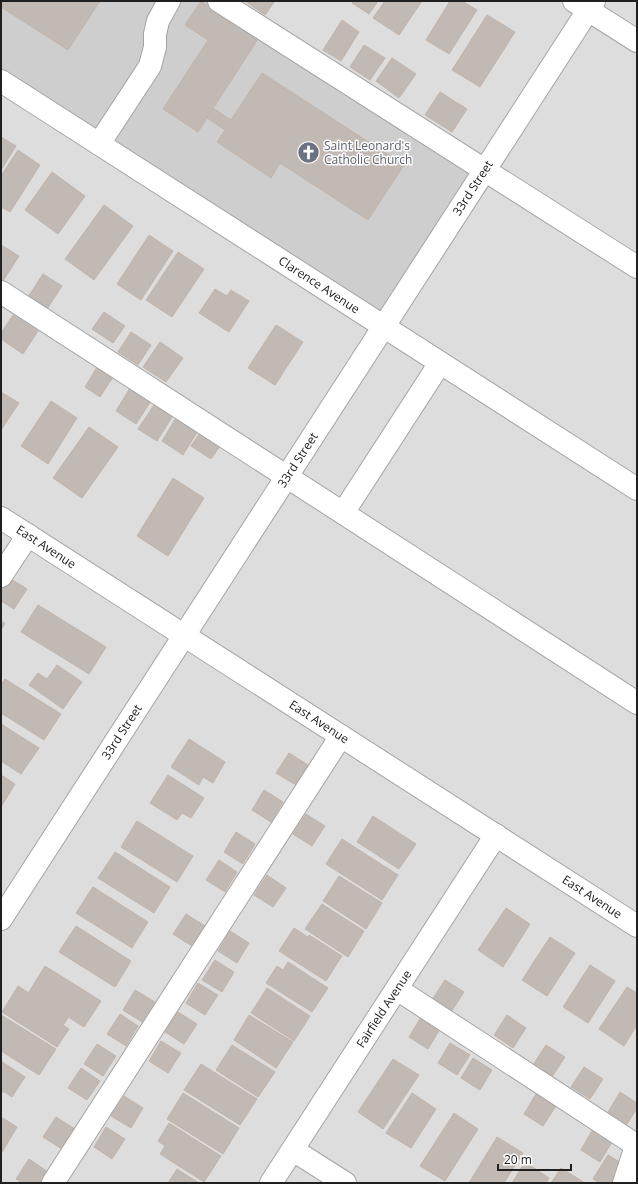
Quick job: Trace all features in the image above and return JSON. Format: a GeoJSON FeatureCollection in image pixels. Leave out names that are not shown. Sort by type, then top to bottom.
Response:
{"type":"FeatureCollection","features":[{"type":"Feature","properties":{"kind":"street"},"geometry":{"type":"LineString","coordinates":[[99,144],[150,66],[155,47],[155,34],[158,21],[168,1]]}},
{"type":"Feature","properties":{"kind":"street"},"geometry":{"type":"LineString","coordinates":[[219,1],[637,267]]}},
{"type":"Feature","properties":{"kind":"street"},"geometry":{"type":"LineString","coordinates":[[586,4],[637,41]]}},
{"type":"Feature","properties":{"kind":"street","name":"33rd Street"},"geometry":{"type":"LineString","coordinates":[[1,919],[485,170],[586,4]]}},
{"type":"Feature","properties":{"kind":"street","name":"Clarence Avenue"},"geometry":{"type":"LineString","coordinates":[[1,81],[637,489]]}},
{"type":"Feature","properties":{"kind":"street"},"geometry":{"type":"LineString","coordinates":[[1,292],[637,703]]}},
{"type":"Feature","properties":{"kind":"street"},"geometry":{"type":"LineString","coordinates":[[342,513],[440,363]]}},
{"type":"Feature","properties":{"kind":"street","name":"East Avenue"},"geometry":{"type":"LineString","coordinates":[[1,518],[637,926]]}},
{"type":"Feature","properties":{"kind":"street"},"geometry":{"type":"LineString","coordinates":[[1,576],[28,535]]}},
{"type":"Feature","properties":{"kind":"street"},"geometry":{"type":"LineString","coordinates":[[53,1183],[341,736]]}},
{"type":"Feature","properties":{"kind":"street","name":"Fairfield Avenue"},"geometry":{"type":"LineString","coordinates":[[271,1183],[496,835]]}},
{"type":"Feature","properties":{"kind":"street"},"geometry":{"type":"LineString","coordinates":[[397,989],[636,1144],[624,1183]]}},
{"type":"Feature","properties":{"kind":"street"},"geometry":{"type":"LineString","coordinates":[[293,1150],[345,1183]]}},
{"type":"Feature","properties":{"kind":"shaded area"},"geometry":{"type":"Polygon","coordinates":[[[1,1],[211,1],[479,171],[381,319],[1,73],[1,1]]]}},
{"type":"Feature","properties":{"kind":"shaded area"},"geometry":{"type":"Polygon","coordinates":[[[211,1],[566,1],[582,11],[479,171],[211,1]]]}},
{"type":"Feature","properties":{"kind":"shaded area"},"geometry":{"type":"Polygon","coordinates":[[[586,1],[637,1],[637,33],[586,1]]]}},
{"type":"Feature","properties":{"kind":"shaded area"},"geometry":{"type":"Polygon","coordinates":[[[589,17],[637,48],[637,1183],[1,1183],[1,929],[589,17]]]}},
{"type":"Feature","properties":{"kind":"shaded area"},"geometry":{"type":"Polygon","coordinates":[[[1,89],[374,328],[1,905],[1,89]]]}},
{"type":"Feature","properties":{"kind":"building"},"geometry":{"type":"Polygon","coordinates":[[[1,1],[100,1],[68,50],[1,7],[1,1]]]}},
{"type":"Feature","properties":{"kind":"building"},"geometry":{"type":"Polygon","coordinates":[[[201,1],[258,39],[198,132],[163,109],[208,40],[185,25],[201,1]]]}},
{"type":"Feature","properties":{"kind":"building"},"geometry":{"type":"Polygon","coordinates":[[[245,1],[275,1],[265,15],[245,1]]]}},
{"type":"Feature","properties":{"kind":"building"},"geometry":{"type":"Polygon","coordinates":[[[354,1],[378,1],[369,14],[352,3],[354,1]]]}},
{"type":"Feature","properties":{"kind":"building"},"geometry":{"type":"Polygon","coordinates":[[[385,1],[422,1],[399,35],[373,18],[385,1]]]}},
{"type":"Feature","properties":{"kind":"building"},"geometry":{"type":"Polygon","coordinates":[[[450,1],[462,1],[477,10],[449,54],[426,40],[450,1]]]}},
{"type":"Feature","properties":{"kind":"building"},"geometry":{"type":"Polygon","coordinates":[[[487,15],[515,32],[480,87],[452,70],[487,15]]]}},
{"type":"Feature","properties":{"kind":"building"},"geometry":{"type":"Polygon","coordinates":[[[342,20],[359,32],[341,61],[323,50],[342,20]]]}},
{"type":"Feature","properties":{"kind":"building"},"geometry":{"type":"Polygon","coordinates":[[[364,45],[385,58],[370,80],[350,67],[364,45]]]}},
{"type":"Feature","properties":{"kind":"building"},"geometry":{"type":"Polygon","coordinates":[[[392,58],[416,74],[399,98],[376,81],[392,58]]]}},
{"type":"Feature","properties":{"kind":"building","name":"Saint Leonard's Catholic Church"},"geometry":{"type":"Polygon","coordinates":[[[262,73],[404,165],[368,220],[280,163],[271,178],[217,142],[225,130],[207,118],[213,108],[231,120],[262,73]]]}},
{"type":"Feature","properties":{"kind":"building"},"geometry":{"type":"Polygon","coordinates":[[[440,92],[467,109],[452,132],[425,115],[440,92]]]}},
{"type":"Feature","properties":{"kind":"building"},"geometry":{"type":"Polygon","coordinates":[[[1,137],[16,146],[1,170],[1,137]]]}},
{"type":"Feature","properties":{"kind":"building"},"geometry":{"type":"Polygon","coordinates":[[[18,150],[40,165],[10,212],[1,207],[1,176],[18,150]]]}},
{"type":"Feature","properties":{"kind":"building"},"geometry":{"type":"Polygon","coordinates":[[[52,172],[85,196],[58,234],[25,210],[52,172]]]}},
{"type":"Feature","properties":{"kind":"building"},"geometry":{"type":"Polygon","coordinates":[[[104,205],[133,226],[94,280],[65,259],[104,205]]]}},
{"type":"Feature","properties":{"kind":"building"},"geometry":{"type":"Polygon","coordinates":[[[149,235],[173,251],[141,300],[117,284],[149,235]]]}},
{"type":"Feature","properties":{"kind":"building"},"geometry":{"type":"Polygon","coordinates":[[[1,245],[19,256],[1,284],[1,245]]]}},
{"type":"Feature","properties":{"kind":"building"},"geometry":{"type":"Polygon","coordinates":[[[178,252],[204,269],[172,317],[146,300],[178,252]]]}},
{"type":"Feature","properties":{"kind":"building"},"geometry":{"type":"Polygon","coordinates":[[[43,274],[62,286],[47,309],[28,297],[43,274]]]}},
{"type":"Feature","properties":{"kind":"building"},"geometry":{"type":"Polygon","coordinates":[[[215,289],[227,296],[231,290],[249,301],[229,332],[199,313],[215,289]]]}},
{"type":"Feature","properties":{"kind":"building"},"geometry":{"type":"Polygon","coordinates":[[[104,312],[125,326],[113,343],[92,329],[104,312]]]}},
{"type":"Feature","properties":{"kind":"building"},"geometry":{"type":"Polygon","coordinates":[[[13,315],[38,331],[23,354],[1,339],[1,333],[13,315]]]}},
{"type":"Feature","properties":{"kind":"building"},"geometry":{"type":"Polygon","coordinates":[[[276,325],[303,342],[275,385],[248,368],[276,325]]]}},
{"type":"Feature","properties":{"kind":"building"},"geometry":{"type":"Polygon","coordinates":[[[131,332],[151,345],[138,365],[118,352],[131,332]]]}},
{"type":"Feature","properties":{"kind":"building"},"geometry":{"type":"Polygon","coordinates":[[[160,342],[183,358],[166,382],[143,367],[160,342]]]}},
{"type":"Feature","properties":{"kind":"building"},"geometry":{"type":"Polygon","coordinates":[[[97,367],[113,377],[100,397],[85,387],[97,367]]]}},
{"type":"Feature","properties":{"kind":"building"},"geometry":{"type":"Polygon","coordinates":[[[130,388],[151,401],[136,424],[116,411],[130,388]]]}},
{"type":"Feature","properties":{"kind":"building"},"geometry":{"type":"Polygon","coordinates":[[[1,392],[19,403],[1,430],[1,392]]]}},
{"type":"Feature","properties":{"kind":"building"},"geometry":{"type":"Polygon","coordinates":[[[51,401],[77,418],[48,464],[21,446],[51,401]]]}},
{"type":"Feature","properties":{"kind":"building"},"geometry":{"type":"Polygon","coordinates":[[[154,405],[172,417],[157,441],[138,429],[154,405]]]}},
{"type":"Feature","properties":{"kind":"building"},"geometry":{"type":"Polygon","coordinates":[[[176,418],[198,431],[183,455],[162,441],[176,418]]]}},
{"type":"Feature","properties":{"kind":"building"},"geometry":{"type":"Polygon","coordinates":[[[89,427],[118,447],[82,498],[53,478],[89,427]]]}},
{"type":"Feature","properties":{"kind":"building"},"geometry":{"type":"Polygon","coordinates":[[[202,430],[222,443],[211,459],[191,446],[202,430]]]}},
{"type":"Feature","properties":{"kind":"building"},"geometry":{"type":"Polygon","coordinates":[[[173,478],[204,498],[168,556],[137,536],[173,478]]]}},
{"type":"Feature","properties":{"kind":"building"},"geometry":{"type":"Polygon","coordinates":[[[8,577],[27,589],[14,609],[1,601],[1,588],[8,577]]]}},
{"type":"Feature","properties":{"kind":"building"},"geometry":{"type":"Polygon","coordinates":[[[38,605],[106,647],[89,674],[21,632],[38,605]]]}},
{"type":"Feature","properties":{"kind":"building"},"geometry":{"type":"Polygon","coordinates":[[[1,621],[5,623],[1,630],[1,621]]]}},
{"type":"Feature","properties":{"kind":"building"},"geometry":{"type":"Polygon","coordinates":[[[57,665],[82,682],[63,709],[29,685],[38,673],[47,679],[57,665]]]}},
{"type":"Feature","properties":{"kind":"building"},"geometry":{"type":"Polygon","coordinates":[[[5,679],[61,714],[44,740],[1,713],[1,685],[5,679]]]}},
{"type":"Feature","properties":{"kind":"building"},"geometry":{"type":"Polygon","coordinates":[[[1,724],[39,748],[21,774],[1,761],[1,724]]]}},
{"type":"Feature","properties":{"kind":"building"},"geometry":{"type":"Polygon","coordinates":[[[189,739],[225,762],[213,783],[203,777],[199,785],[171,767],[189,739]]]}},
{"type":"Feature","properties":{"kind":"building"},"geometry":{"type":"Polygon","coordinates":[[[289,753],[308,765],[296,785],[276,773],[289,753]]]}},
{"type":"Feature","properties":{"kind":"building"},"geometry":{"type":"Polygon","coordinates":[[[1,775],[15,784],[1,807],[1,775]]]}},
{"type":"Feature","properties":{"kind":"building"},"geometry":{"type":"Polygon","coordinates":[[[168,775],[204,798],[191,818],[182,813],[177,820],[150,803],[168,775]]]}},
{"type":"Feature","properties":{"kind":"building"},"geometry":{"type":"Polygon","coordinates":[[[264,790],[283,802],[271,822],[252,810],[264,790]]]}},
{"type":"Feature","properties":{"kind":"building"},"geometry":{"type":"Polygon","coordinates":[[[306,814],[325,826],[312,846],[293,834],[306,814]]]}},
{"type":"Feature","properties":{"kind":"building"},"geometry":{"type":"Polygon","coordinates":[[[373,816],[416,844],[399,869],[357,842],[373,816]]]}},
{"type":"Feature","properties":{"kind":"building"},"geometry":{"type":"Polygon","coordinates":[[[137,821],[193,856],[177,882],[121,847],[137,821]]]}},
{"type":"Feature","properties":{"kind":"building"},"geometry":{"type":"Polygon","coordinates":[[[236,832],[255,844],[243,864],[224,852],[236,832]]]}},
{"type":"Feature","properties":{"kind":"building"},"geometry":{"type":"Polygon","coordinates":[[[342,839],[398,875],[382,900],[326,864],[342,839]]]}},
{"type":"Feature","properties":{"kind":"building"},"geometry":{"type":"Polygon","coordinates":[[[115,852],[170,887],[154,913],[98,878],[115,852]]]}},
{"type":"Feature","properties":{"kind":"building"},"geometry":{"type":"Polygon","coordinates":[[[219,860],[237,872],[225,892],[206,880],[219,860]]]}},
{"type":"Feature","properties":{"kind":"building"},"geometry":{"type":"Polygon","coordinates":[[[267,875],[286,888],[273,907],[254,895],[267,875]]]}},
{"type":"Feature","properties":{"kind":"building"},"geometry":{"type":"Polygon","coordinates":[[[339,876],[382,903],[366,929],[323,901],[339,876]]]}},
{"type":"Feature","properties":{"kind":"building"},"geometry":{"type":"Polygon","coordinates":[[[93,887],[148,922],[132,948],[76,913],[93,887]]]}},
{"type":"Feature","properties":{"kind":"building"},"geometry":{"type":"Polygon","coordinates":[[[322,904],[364,931],[348,957],[305,929],[322,904]]]}},
{"type":"Feature","properties":{"kind":"building"},"geometry":{"type":"Polygon","coordinates":[[[506,908],[530,924],[503,967],[478,950],[506,908]]]}},
{"type":"Feature","properties":{"kind":"building"},"geometry":{"type":"Polygon","coordinates":[[[186,914],[205,926],[192,946],[173,934],[186,914]]]}},
{"type":"Feature","properties":{"kind":"building"},"geometry":{"type":"Polygon","coordinates":[[[76,926],[131,961],[115,987],[59,952],[76,926]]]}},
{"type":"Feature","properties":{"kind":"building"},"geometry":{"type":"Polygon","coordinates":[[[294,928],[308,937],[309,935],[342,956],[326,981],[279,951],[294,928]]]}},
{"type":"Feature","properties":{"kind":"building"},"geometry":{"type":"Polygon","coordinates":[[[230,931],[249,943],[237,963],[218,951],[230,931]]]}},
{"type":"Feature","properties":{"kind":"building"},"geometry":{"type":"Polygon","coordinates":[[[550,937],[575,953],[547,996],[522,980],[550,937]]]}},
{"type":"Feature","properties":{"kind":"building"},"geometry":{"type":"Polygon","coordinates":[[[215,960],[234,972],[222,992],[202,980],[215,960]]]}},
{"type":"Feature","properties":{"kind":"building"},"geometry":{"type":"Polygon","coordinates":[[[288,962],[328,988],[312,1012],[266,983],[277,966],[283,970],[288,962]]]}},
{"type":"Feature","properties":{"kind":"building"},"geometry":{"type":"Polygon","coordinates":[[[590,965],[615,981],[588,1023],[563,1007],[590,965]]]}},
{"type":"Feature","properties":{"kind":"building"},"geometry":{"type":"Polygon","coordinates":[[[45,966],[101,1001],[84,1027],[29,992],[45,966]]]}},
{"type":"Feature","properties":{"kind":"building"},"geometry":{"type":"Polygon","coordinates":[[[445,980],[464,992],[451,1012],[432,1000],[445,980]]]}},
{"type":"Feature","properties":{"kind":"building"},"geometry":{"type":"Polygon","coordinates":[[[198,983],[218,995],[205,1015],[186,1003],[198,983]]]}},
{"type":"Feature","properties":{"kind":"building"},"geometry":{"type":"Polygon","coordinates":[[[18,986],[68,1018],[63,1025],[69,1029],[57,1047],[2,1012],[18,986]]]}},
{"type":"Feature","properties":{"kind":"building"},"geometry":{"type":"Polygon","coordinates":[[[627,987],[637,993],[637,1025],[624,1046],[599,1029],[627,987]]]}},
{"type":"Feature","properties":{"kind":"building"},"geometry":{"type":"Polygon","coordinates":[[[267,988],[310,1016],[294,1041],[251,1013],[267,988]]]}},
{"type":"Feature","properties":{"kind":"building"},"geometry":{"type":"Polygon","coordinates":[[[135,990],[155,1002],[142,1022],[123,1010],[135,990]]]}},
{"type":"Feature","properties":{"kind":"building"},"geometry":{"type":"Polygon","coordinates":[[[178,1012],[197,1024],[184,1044],[165,1032],[178,1012]]]}},
{"type":"Feature","properties":{"kind":"building"},"geometry":{"type":"Polygon","coordinates":[[[120,1014],[138,1026],[126,1046],[107,1034],[120,1014]]]}},
{"type":"Feature","properties":{"kind":"building"},"geometry":{"type":"Polygon","coordinates":[[[1,1015],[56,1049],[39,1075],[1,1051],[1,1015]]]}},
{"type":"Feature","properties":{"kind":"building"},"geometry":{"type":"Polygon","coordinates":[[[249,1015],[293,1042],[276,1068],[234,1040],[249,1015]]]}},
{"type":"Feature","properties":{"kind":"building"},"geometry":{"type":"Polygon","coordinates":[[[507,1015],[526,1028],[513,1048],[494,1035],[507,1015]]]}},
{"type":"Feature","properties":{"kind":"building"},"geometry":{"type":"Polygon","coordinates":[[[421,1017],[440,1029],[428,1049],[409,1037],[421,1017]]]}},
{"type":"Feature","properties":{"kind":"building"},"geometry":{"type":"Polygon","coordinates":[[[161,1041],[181,1053],[168,1073],[149,1061],[161,1041]]]}},
{"type":"Feature","properties":{"kind":"building"},"geometry":{"type":"Polygon","coordinates":[[[450,1043],[470,1055],[457,1075],[438,1063],[450,1043]]]}},
{"type":"Feature","properties":{"kind":"building"},"geometry":{"type":"Polygon","coordinates":[[[97,1044],[116,1056],[103,1076],[84,1064],[97,1044]]]}},
{"type":"Feature","properties":{"kind":"building"},"geometry":{"type":"Polygon","coordinates":[[[232,1045],[275,1072],[258,1097],[216,1070],[232,1045]]]}},
{"type":"Feature","properties":{"kind":"building"},"geometry":{"type":"Polygon","coordinates":[[[546,1045],[565,1057],[552,1077],[533,1065],[546,1045]]]}},
{"type":"Feature","properties":{"kind":"building"},"geometry":{"type":"Polygon","coordinates":[[[473,1058],[492,1070],[480,1090],[461,1078],[473,1058]]]}},
{"type":"Feature","properties":{"kind":"building"},"geometry":{"type":"Polygon","coordinates":[[[393,1059],[419,1075],[383,1129],[358,1112],[393,1059]]]}},
{"type":"Feature","properties":{"kind":"building"},"geometry":{"type":"Polygon","coordinates":[[[1,1061],[25,1077],[12,1097],[3,1091],[1,1095],[1,1061]]]}},
{"type":"Feature","properties":{"kind":"building"},"geometry":{"type":"Polygon","coordinates":[[[201,1064],[257,1099],[240,1125],[184,1090],[201,1064]]]}},
{"type":"Feature","properties":{"kind":"building"},"geometry":{"type":"Polygon","coordinates":[[[584,1067],[603,1079],[590,1099],[571,1087],[584,1067]]]}},
{"type":"Feature","properties":{"kind":"building"},"geometry":{"type":"Polygon","coordinates":[[[81,1068],[100,1081],[87,1100],[68,1088],[81,1068]]]}},
{"type":"Feature","properties":{"kind":"building"},"geometry":{"type":"Polygon","coordinates":[[[620,1092],[637,1103],[637,1108],[627,1124],[608,1112],[620,1092]]]}},
{"type":"Feature","properties":{"kind":"building"},"geometry":{"type":"Polygon","coordinates":[[[183,1093],[239,1128],[223,1154],[167,1119],[183,1093]]]}},
{"type":"Feature","properties":{"kind":"building"},"geometry":{"type":"Polygon","coordinates":[[[412,1093],[436,1109],[411,1148],[386,1133],[412,1093]]]}},
{"type":"Feature","properties":{"kind":"building"},"geometry":{"type":"Polygon","coordinates":[[[536,1094],[556,1106],[543,1126],[524,1114],[536,1094]]]}},
{"type":"Feature","properties":{"kind":"building"},"geometry":{"type":"Polygon","coordinates":[[[124,1096],[143,1108],[131,1128],[111,1116],[124,1096]]]}},
{"type":"Feature","properties":{"kind":"building"},"geometry":{"type":"Polygon","coordinates":[[[454,1113],[478,1129],[445,1181],[420,1166],[454,1113]]]}},
{"type":"Feature","properties":{"kind":"building"},"geometry":{"type":"Polygon","coordinates":[[[1,1117],[17,1127],[1,1154],[1,1117]]]}},
{"type":"Feature","properties":{"kind":"building"},"geometry":{"type":"Polygon","coordinates":[[[56,1117],[75,1129],[62,1149],[43,1137],[56,1117]]]}},
{"type":"Feature","properties":{"kind":"building"},"geometry":{"type":"Polygon","coordinates":[[[169,1123],[221,1156],[204,1182],[160,1154],[165,1146],[158,1141],[169,1123]]]}},
{"type":"Feature","properties":{"kind":"building"},"geometry":{"type":"Polygon","coordinates":[[[106,1127],[125,1139],[112,1159],[94,1147],[106,1127]]]}},
{"type":"Feature","properties":{"kind":"building"},"geometry":{"type":"Polygon","coordinates":[[[593,1129],[612,1142],[600,1162],[581,1150],[593,1129]]]}},
{"type":"Feature","properties":{"kind":"building"},"geometry":{"type":"Polygon","coordinates":[[[497,1137],[523,1153],[504,1183],[469,1183],[497,1137]]]}},
{"type":"Feature","properties":{"kind":"building"},"geometry":{"type":"Polygon","coordinates":[[[608,1155],[623,1164],[612,1183],[600,1183],[593,1179],[608,1155]]]}},
{"type":"Feature","properties":{"kind":"building"},"geometry":{"type":"Polygon","coordinates":[[[29,1159],[48,1172],[41,1183],[22,1183],[16,1179],[29,1159]]]}},
{"type":"Feature","properties":{"kind":"building"},"geometry":{"type":"Polygon","coordinates":[[[525,1162],[549,1178],[546,1183],[512,1183],[525,1162]]]}},
{"type":"Feature","properties":{"kind":"building"},"geometry":{"type":"Polygon","coordinates":[[[561,1168],[585,1183],[551,1183],[561,1168]]]}},
{"type":"Feature","properties":{"kind":"building"},"geometry":{"type":"Polygon","coordinates":[[[177,1169],[199,1183],[168,1183],[177,1169]]]}},
{"type":"Feature","properties":{"kind":"place","name":"Saint Leonard's Catholic Church"},"geometry":{"type":"Point","coordinates":[309,153]}}]}
